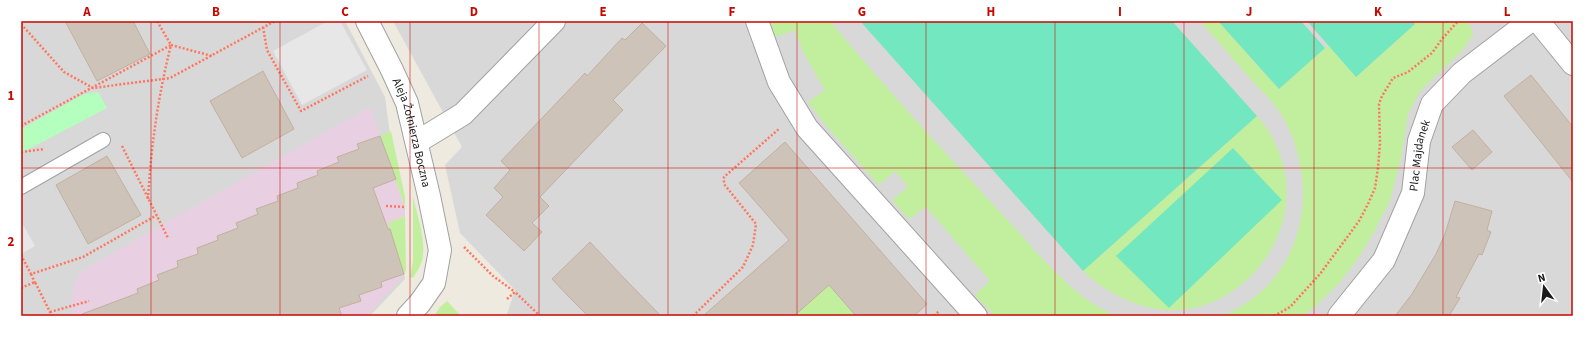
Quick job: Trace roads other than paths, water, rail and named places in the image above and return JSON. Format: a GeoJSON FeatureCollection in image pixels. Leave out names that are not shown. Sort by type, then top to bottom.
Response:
{"type":"FeatureCollection","features":[{"type":"Feature","properties":{"kind":"street","name":"Aleja Żołnierza Boczna"},"geometry":{"type":"LineString","coordinates":[[366,21],[408,103],[417,142],[450,246],[434,283],[420,303],[408,316]]}},
{"type":"Feature","properties":{"kind":"street"},"geometry":{"type":"LineString","coordinates":[[417,142],[463,114],[554,21]]}},
{"type":"Feature","properties":{"kind":"street"},"geometry":{"type":"LineString","coordinates":[[757,21],[779,82],[807,128],[976,316]]}},
{"type":"Feature","properties":{"kind":"street","name":"Plac Majdanek"},"geometry":{"type":"LineString","coordinates":[[1339,316],[1384,260],[1413,193],[1419,141],[1432,104],[1462,73],[1530,21]]}},
{"type":"Feature","properties":{"kind":"street"},"geometry":{"type":"LineString","coordinates":[[1538,21],[1573,64]]}},
{"type":"Feature","properties":{"kind":"lane"},"geometry":{"type":"LineString","coordinates":[[21,187],[103,140]]}}]}
